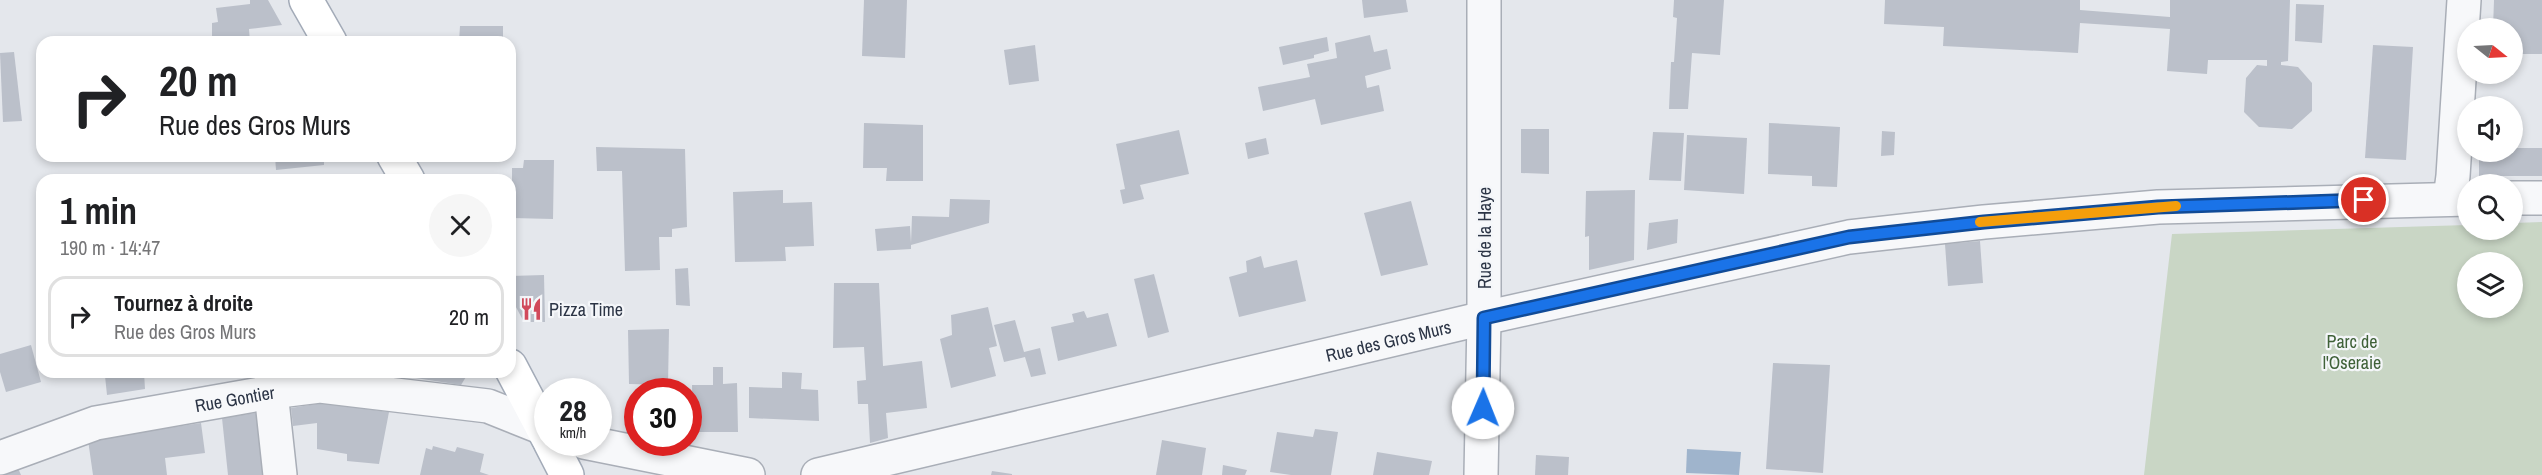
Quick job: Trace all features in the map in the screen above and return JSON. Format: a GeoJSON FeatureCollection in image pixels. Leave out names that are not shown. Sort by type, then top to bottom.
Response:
{"type":"FeatureCollection","features":[{"type":"Feature","properties":{"kind":"main road"},"geometry":{"type":"LineString","coordinates":[[306,0],[327,36]]}},
{"type":"Feature","properties":{"kind":"main road"},"geometry":{"type":"LineString","coordinates":[[516,377],[534,411]]}},
{"type":"Feature","properties":{"kind":"main road"},"geometry":{"type":"LineString","coordinates":[[558,456],[567,475]]}},
{"type":"Feature","properties":{"kind":"street","name":"Rue de la Haye"},"geometry":{"type":"LineString","coordinates":[[1481,475],[1484,318],[1484,0]]}},
{"type":"Feature","properties":{"kind":"street"},"geometry":{"type":"LineString","coordinates":[[2457,191],[2453,176],[2464,0]]}},
{"type":"Feature","properties":{"kind":"street"},"geometry":{"type":"LineString","coordinates":[[2523,198],[2542,198]]}},
{"type":"Feature","properties":{"kind":"street","name":"Rue des Gros Murs"},"geometry":{"type":"LineString","coordinates":[[818,475],[1484,318],[1849,237],[1984,222],[2158,207],[2457,199]]}},
{"type":"Feature","properties":{"kind":"street","name":"Rue Gontier"},"geometry":{"type":"LineString","coordinates":[[0,458],[96,423],[272,392],[320,386],[488,406],[534,429]]}},
{"type":"Feature","properties":{"kind":"street"},"geometry":{"type":"LineString","coordinates":[[272,392],[280,475]]}},
{"type":"Feature","properties":{"kind":"street"},"geometry":{"type":"LineString","coordinates":[[612,448],[748,475]]}},
{"type":"Feature","properties":{"kind":"green space","name":"Parc de l'Oseraie"},"geometry":{"type":"Polygon","coordinates":[[[2542,222],[2542,475],[2144,475],[2172,234],[2457,225],[2457,240],[2523,240],[2523,223],[2542,222]]]}},
{"type":"Feature","properties":{"kind":"water"},"geometry":{"type":"Polygon","coordinates":[[[1687,449],[1741,452],[1739,475],[1686,473],[1687,449]]]}},
{"type":"Feature","properties":{"kind":"building"},"geometry":{"type":"Polygon","coordinates":[[[250,0],[268,0],[282,25],[249,29],[250,36],[212,36],[212,23],[218,22],[216,8],[250,4],[250,0]]]}},
{"type":"Feature","properties":{"kind":"building"},"geometry":{"type":"Polygon","coordinates":[[[864,0],[907,0],[905,58],[862,56],[864,0]]]}},
{"type":"Feature","properties":{"kind":"building"},"geometry":{"type":"Polygon","coordinates":[[[1362,0],[1406,0],[1408,12],[1364,18],[1362,0]]]}},
{"type":"Feature","properties":{"kind":"building"},"geometry":{"type":"Polygon","coordinates":[[[1674,0],[1724,0],[1720,55],[1692,53],[1688,109],[1669,109],[1671,62],[1674,62],[1677,18],[1673,17],[1674,0]]]}},
{"type":"Feature","properties":{"kind":"building"},"geometry":{"type":"Polygon","coordinates":[[[1885,0],[2080,0],[2080,10],[2170,17],[2170,0],[2290,0],[2288,61],[2281,62],[2281,65],[2298,67],[2312,83],[2312,111],[2292,129],[2259,127],[2244,112],[2246,78],[2257,65],[2267,66],[2267,60],[2208,60],[2207,74],[2167,71],[2170,29],[2080,23],[2078,53],[1943,46],[1944,27],[1884,24],[1885,0]]]}},
{"type":"Feature","properties":{"kind":"building"},"geometry":{"type":"Polygon","coordinates":[[[2494,0],[2542,0],[2542,54],[2523,54],[2523,18],[2493,18],[2494,0]]]}},
{"type":"Feature","properties":{"kind":"building"},"geometry":{"type":"Polygon","coordinates":[[[2296,4],[2324,5],[2322,43],[2295,41],[2296,4]]]}},
{"type":"Feature","properties":{"kind":"building"},"geometry":{"type":"Polygon","coordinates":[[[460,26],[503,26],[503,36],[459,36],[460,26]]]}},
{"type":"Feature","properties":{"kind":"building"},"geometry":{"type":"Polygon","coordinates":[[[1370,35],[1374,52],[1387,49],[1391,69],[1365,76],[1367,88],[1379,85],[1384,111],[1321,125],[1315,99],[1263,111],[1258,87],[1310,77],[1307,64],[1337,58],[1335,43],[1370,35]]]}},
{"type":"Feature","properties":{"kind":"building"},"geometry":{"type":"Polygon","coordinates":[[[1327,37],[1329,51],[1314,55],[1314,58],[1283,65],[1279,47],[1327,37]]]}},
{"type":"Feature","properties":{"kind":"building"},"geometry":{"type":"Polygon","coordinates":[[[1035,45],[1039,81],[1009,85],[1004,50],[1035,45]]]}},
{"type":"Feature","properties":{"kind":"building"},"geometry":{"type":"Polygon","coordinates":[[[2373,45],[2413,47],[2406,160],[2365,158],[2373,45]]]}},
{"type":"Feature","properties":{"kind":"building"},"geometry":{"type":"Polygon","coordinates":[[[14,52],[22,121],[3,122],[0,53],[14,52]]]}},
{"type":"Feature","properties":{"kind":"building"},"geometry":{"type":"Polygon","coordinates":[[[864,123],[923,125],[923,181],[886,181],[887,168],[863,168],[864,123]]]}},
{"type":"Feature","properties":{"kind":"building"},"geometry":{"type":"Polygon","coordinates":[[[1769,123],[1840,127],[1837,187],[1812,186],[1812,176],[1768,174],[1769,123]]]}},
{"type":"Feature","properties":{"kind":"building"},"geometry":{"type":"Polygon","coordinates":[[[1521,129],[1549,129],[1549,174],[1521,173],[1521,129]]]}},
{"type":"Feature","properties":{"kind":"building"},"geometry":{"type":"Polygon","coordinates":[[[1179,130],[1189,174],[1140,185],[1144,199],[1123,204],[1120,190],[1125,189],[1116,144],[1179,130]]]}},
{"type":"Feature","properties":{"kind":"building"},"geometry":{"type":"Polygon","coordinates":[[[1882,131],[1895,132],[1894,155],[1881,156],[1882,131]]]}},
{"type":"Feature","properties":{"kind":"building"},"geometry":{"type":"Polygon","coordinates":[[[1653,132],[1684,133],[1681,181],[1649,180],[1653,132]]]}},
{"type":"Feature","properties":{"kind":"building"},"geometry":{"type":"Polygon","coordinates":[[[1687,135],[1747,138],[1744,194],[1684,190],[1687,135]]]}},
{"type":"Feature","properties":{"kind":"building"},"geometry":{"type":"Polygon","coordinates":[[[1266,138],[1269,154],[1248,159],[1245,143],[1266,138]]]}},
{"type":"Feature","properties":{"kind":"building"},"geometry":{"type":"Polygon","coordinates":[[[596,147],[685,149],[687,227],[672,229],[672,237],[659,237],[660,270],[625,271],[622,171],[597,171],[596,147]]]}},
{"type":"Feature","properties":{"kind":"building"},"geometry":{"type":"Polygon","coordinates":[[[2523,148],[2542,148],[2542,176],[2479,174],[2479,162],[2523,162],[2523,148]]]}},
{"type":"Feature","properties":{"kind":"building"},"geometry":{"type":"Polygon","coordinates":[[[524,160],[554,160],[553,219],[516,218],[516,174],[512,174],[512,168],[523,168],[524,160]]]}},
{"type":"Feature","properties":{"kind":"building"},"geometry":{"type":"Polygon","coordinates":[[[275,162],[324,162],[324,165],[276,170],[275,162]]]}},
{"type":"Feature","properties":{"kind":"building"},"geometry":{"type":"Polygon","coordinates":[[[783,190],[783,203],[812,202],[814,246],[785,247],[786,261],[735,262],[733,192],[783,190]]]}},
{"type":"Feature","properties":{"kind":"building"},"geometry":{"type":"Polygon","coordinates":[[[1635,190],[1634,260],[1589,270],[1589,236],[1585,237],[1586,191],[1635,190]]]}},
{"type":"Feature","properties":{"kind":"building"},"geometry":{"type":"Polygon","coordinates":[[[950,199],[990,200],[989,223],[911,245],[911,249],[877,251],[875,229],[910,226],[911,243],[912,216],[949,217],[950,199]]]}},
{"type":"Feature","properties":{"kind":"building"},"geometry":{"type":"Polygon","coordinates":[[[1411,201],[1428,265],[1381,276],[1364,213],[1411,201]]]}},
{"type":"Feature","properties":{"kind":"building"},"geometry":{"type":"Polygon","coordinates":[[[1678,219],[1677,243],[1647,250],[1649,223],[1678,219]]]}},
{"type":"Feature","properties":{"kind":"building"},"geometry":{"type":"Polygon","coordinates":[[[1980,241],[1983,283],[1948,286],[1945,244],[1980,241]]]}},
{"type":"Feature","properties":{"kind":"building"},"geometry":{"type":"Polygon","coordinates":[[[1261,256],[1264,268],[1297,260],[1306,301],[1239,317],[1229,277],[1247,272],[1246,261],[1261,256]]]}},
{"type":"Feature","properties":{"kind":"building"},"geometry":{"type":"Polygon","coordinates":[[[688,268],[690,306],[676,305],[675,269],[688,268]]]}},
{"type":"Feature","properties":{"kind":"building"},"geometry":{"type":"Polygon","coordinates":[[[1154,274],[1169,332],[1148,338],[1134,279],[1154,274]]]}},
{"type":"Feature","properties":{"kind":"building","name":"Pizza Time"},"geometry":{"type":"Polygon","coordinates":[[[544,275],[545,322],[524,322],[516,307],[516,276],[544,275]]]}},
{"type":"Feature","properties":{"kind":"building"},"geometry":{"type":"Polygon","coordinates":[[[834,283],[879,283],[883,366],[922,361],[927,408],[886,413],[888,438],[870,443],[868,404],[858,404],[857,381],[866,380],[864,347],[833,348],[834,283]]]}},
{"type":"Feature","properties":{"kind":"building"},"geometry":{"type":"Polygon","coordinates":[[[988,307],[997,346],[989,348],[996,376],[951,388],[940,339],[952,335],[951,315],[988,307]]]}},
{"type":"Feature","properties":{"kind":"building"},"geometry":{"type":"Polygon","coordinates":[[[1084,311],[1087,318],[1108,313],[1117,346],[1058,361],[1051,327],[1074,322],[1072,314],[1084,311]]]}},
{"type":"Feature","properties":{"kind":"building"},"geometry":{"type":"Polygon","coordinates":[[[1015,320],[1024,352],[1040,348],[1046,374],[1031,377],[1025,357],[1004,362],[994,325],[1015,320]]]}},
{"type":"Feature","properties":{"kind":"building"},"geometry":{"type":"Polygon","coordinates":[[[669,329],[668,378],[629,378],[628,330],[669,329]]]}},
{"type":"Feature","properties":{"kind":"building"},"geometry":{"type":"Polygon","coordinates":[[[31,345],[36,364],[36,378],[40,378],[41,382],[6,392],[0,372],[0,354],[31,345]]]}},
{"type":"Feature","properties":{"kind":"building"},"geometry":{"type":"Polygon","coordinates":[[[1773,363],[1830,365],[1823,473],[1766,469],[1773,363]]]}},
{"type":"Feature","properties":{"kind":"building"},"geometry":{"type":"Polygon","coordinates":[[[713,367],[723,367],[723,384],[737,383],[738,432],[702,432],[702,385],[713,385],[713,367]]]}},
{"type":"Feature","properties":{"kind":"building"},"geometry":{"type":"Polygon","coordinates":[[[782,372],[802,373],[801,389],[818,390],[819,421],[749,418],[749,387],[782,388],[782,372]]]}},
{"type":"Feature","properties":{"kind":"building"},"geometry":{"type":"Polygon","coordinates":[[[105,378],[144,378],[145,389],[107,395],[105,378]]]}},
{"type":"Feature","properties":{"kind":"building"},"geometry":{"type":"Polygon","coordinates":[[[416,378],[465,378],[461,385],[416,378]]]}},
{"type":"Feature","properties":{"kind":"building"},"geometry":{"type":"Polygon","coordinates":[[[322,403],[389,412],[379,464],[347,461],[347,454],[317,449],[317,423],[293,426],[291,408],[322,403]]]}},
{"type":"Feature","properties":{"kind":"building"},"geometry":{"type":"Polygon","coordinates":[[[255,413],[262,418],[267,475],[228,475],[222,418],[255,413]]]}},
{"type":"Feature","properties":{"kind":"building"},"geometry":{"type":"Polygon","coordinates":[[[201,423],[205,453],[165,458],[167,475],[93,475],[88,440],[201,423]]]}},
{"type":"Feature","properties":{"kind":"building"},"geometry":{"type":"Polygon","coordinates":[[[1315,429],[1338,432],[1331,475],[1291,475],[1270,472],[1277,432],[1313,437],[1315,429]]]}},
{"type":"Feature","properties":{"kind":"building"},"geometry":{"type":"Polygon","coordinates":[[[1162,440],[1206,448],[1202,475],[1156,475],[1162,440]]]}},
{"type":"Feature","properties":{"kind":"building"},"geometry":{"type":"Polygon","coordinates":[[[433,446],[455,452],[457,447],[484,454],[480,472],[489,475],[420,475],[426,448],[432,450],[433,446]]]}},
{"type":"Feature","properties":{"kind":"building"},"geometry":{"type":"Polygon","coordinates":[[[1377,452],[1432,461],[1429,475],[1373,475],[1377,452]]]}},
{"type":"Feature","properties":{"kind":"building"},"geometry":{"type":"Polygon","coordinates":[[[1536,455],[1569,457],[1568,475],[1535,475],[1536,455]]]}},
{"type":"Feature","properties":{"kind":"building"},"geometry":{"type":"Polygon","coordinates":[[[1223,465],[1247,470],[1245,475],[1222,475],[1223,465]]]}},
{"type":"Feature","properties":{"kind":"building"},"geometry":{"type":"Polygon","coordinates":[[[17,466],[21,475],[0,475],[0,472],[17,466]]]}},
{"type":"Feature","properties":{"kind":"building"},"geometry":{"type":"Polygon","coordinates":[[[992,471],[1012,474],[1012,475],[991,475],[992,471]]]}},
{"type":"Feature","properties":{"kind":"slow traffic"},"geometry":{"type":"LineString","coordinates":[[1980,222],[2176,206]]}},
{"type":"Feature","properties":{"kind":"place","name":"Pizza Time"},"geometry":{"type":"Point","coordinates":[531,309]}},
{"type":"Feature","properties":{"kind":"route"},"geometry":{"type":"LineString","coordinates":[[1483,408],[1484,318],[1849,237],[1984,222],[2158,207],[2364,200]]}}]}
